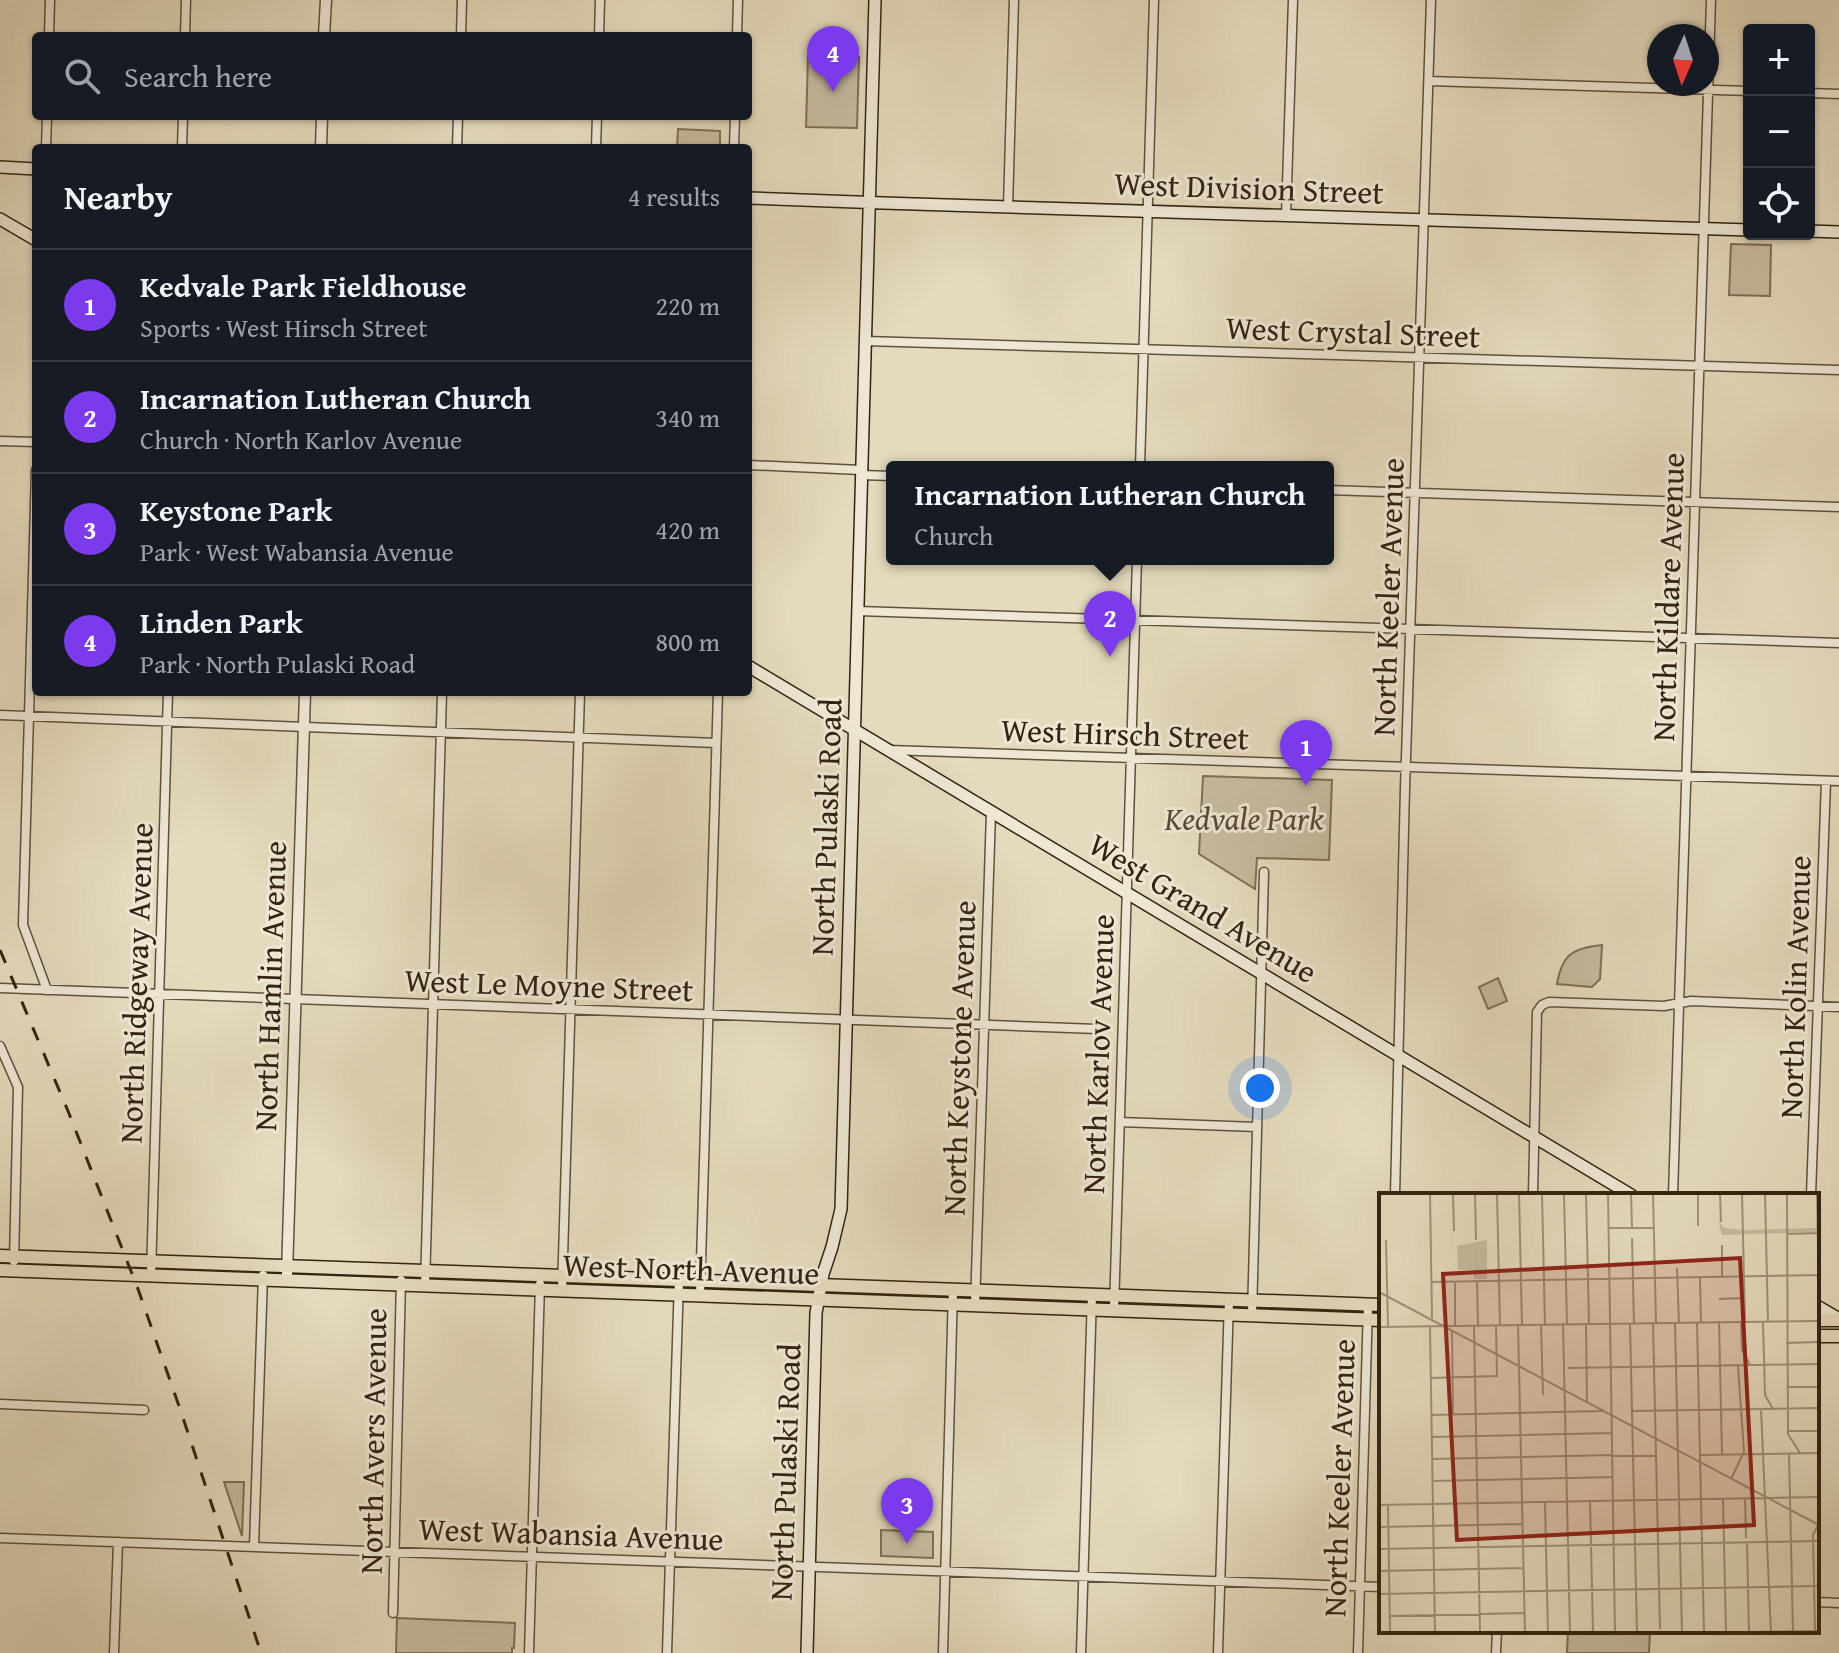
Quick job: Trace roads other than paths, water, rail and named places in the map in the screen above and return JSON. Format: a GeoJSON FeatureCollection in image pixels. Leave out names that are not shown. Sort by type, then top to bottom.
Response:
{"type":"FeatureCollection","features":[{"type":"Feature","properties":{"kind":"main road","name":"North Pulaski Road"},"geometry":{"type":"LineString","coordinates":[[807,1653],[816,1313],[841,1209],[875,0]]}},
{"type":"Feature","properties":{"kind":"main road"},"geometry":{"type":"LineString","coordinates":[[0,167],[32,169]]}},
{"type":"Feature","properties":{"kind":"main road","name":"West Division Street"},"geometry":{"type":"LineString","coordinates":[[752,198],[1743,230]]}},
{"type":"Feature","properties":{"kind":"main road"},"geometry":{"type":"LineString","coordinates":[[0,219],[32,238]]}},
{"type":"Feature","properties":{"kind":"main road"},"geometry":{"type":"LineString","coordinates":[[1815,231],[1839,232]]}},
{"type":"Feature","properties":{"kind":"main road","name":"West Grand Avenue"},"geometry":{"type":"LineString","coordinates":[[752,668],[1628,1193]]}},
{"type":"Feature","properties":{"kind":"main road","name":"West North Avenue"},"geometry":{"type":"LineString","coordinates":[[0,1256],[263,1280],[287,1274],[401,1271],[1374,1305]]}},
{"type":"Feature","properties":{"kind":"main road","name":"West North Avenue"},"geometry":{"type":"LineString","coordinates":[[0,1270],[263,1266],[287,1274],[401,1285],[1374,1320]]}},
{"type":"Feature","properties":{"kind":"main road"},"geometry":{"type":"LineString","coordinates":[[1819,1307],[1839,1320]]}},
{"type":"Feature","properties":{"kind":"street"},"geometry":{"type":"LineString","coordinates":[[49,32],[50,0]]}},
{"type":"Feature","properties":{"kind":"street"},"geometry":{"type":"LineString","coordinates":[[185,32],[186,0]]}},
{"type":"Feature","properties":{"kind":"street"},"geometry":{"type":"LineString","coordinates":[[324,32],[326,0]]}},
{"type":"Feature","properties":{"kind":"street"},"geometry":{"type":"LineString","coordinates":[[461,32],[462,0]]}},
{"type":"Feature","properties":{"kind":"street"},"geometry":{"type":"LineString","coordinates":[[599,32],[600,0]]}},
{"type":"Feature","properties":{"kind":"street"},"geometry":{"type":"LineString","coordinates":[[737,32],[738,0]]}},
{"type":"Feature","properties":{"kind":"street"},"geometry":{"type":"LineString","coordinates":[[1008,207],[1014,0]]}},
{"type":"Feature","properties":{"kind":"street"},"geometry":{"type":"LineString","coordinates":[[1140,461],[1154,0]]}},
{"type":"Feature","properties":{"kind":"street"},"geometry":{"type":"LineString","coordinates":[[1286,216],[1293,0]]}},
{"type":"Feature","properties":{"kind":"street","name":"North Keeler Avenue"},"geometry":{"type":"LineString","coordinates":[[1395,1193],[1431,0]]}},
{"type":"Feature","properties":{"kind":"street","name":"North Kildare Avenue"},"geometry":{"type":"LineString","coordinates":[[1710,24],[1711,0]]}},
{"type":"Feature","properties":{"kind":"street"},"geometry":{"type":"LineString","coordinates":[[1429,81],[1647,88]]}},
{"type":"Feature","properties":{"kind":"street"},"geometry":{"type":"LineString","coordinates":[[1719,90],[1743,91]]}},
{"type":"Feature","properties":{"kind":"street"},"geometry":{"type":"LineString","coordinates":[[1815,93],[1839,94]]}},
{"type":"Feature","properties":{"kind":"street","name":"North Kildare Avenue"},"geometry":{"type":"LineString","coordinates":[[1673,1193],[1708,96]]}},
{"type":"Feature","properties":{"kind":"street"},"geometry":{"type":"LineString","coordinates":[[46,144],[47,120]]}},
{"type":"Feature","properties":{"kind":"street"},"geometry":{"type":"LineString","coordinates":[[182,144],[183,120]]}},
{"type":"Feature","properties":{"kind":"street"},"geometry":{"type":"LineString","coordinates":[[321,144],[322,120]]}},
{"type":"Feature","properties":{"kind":"street"},"geometry":{"type":"LineString","coordinates":[[457,144],[458,120]]}},
{"type":"Feature","properties":{"kind":"street"},"geometry":{"type":"LineString","coordinates":[[596,144],[597,120]]}},
{"type":"Feature","properties":{"kind":"street"},"geometry":{"type":"LineString","coordinates":[[734,144],[735,120]]}},
{"type":"Feature","properties":{"kind":"street","name":"West Crystal Street"},"geometry":{"type":"LineString","coordinates":[[865,341],[1839,370]]}},
{"type":"Feature","properties":{"kind":"street"},"geometry":{"type":"LineString","coordinates":[[0,441],[32,442]]}},
{"type":"Feature","properties":{"kind":"street"},"geometry":{"type":"LineString","coordinates":[[752,465],[886,475]]}},
{"type":"Feature","properties":{"kind":"street"},"geometry":{"type":"LineString","coordinates":[[1334,490],[1839,507]]}},
{"type":"Feature","properties":{"kind":"street","name":"North Karlov Avenue"},"geometry":{"type":"LineString","coordinates":[[1114,1310],[1137,565]]}},
{"type":"Feature","properties":{"kind":"street"},"geometry":{"type":"LineString","coordinates":[[32,611],[23,925],[47,990]]}},
{"type":"Feature","properties":{"kind":"street"},"geometry":{"type":"LineString","coordinates":[[858,611],[1839,643]]}},
{"type":"Feature","properties":{"kind":"street","name":"North Ridgeway Avenue"},"geometry":{"type":"LineString","coordinates":[[152,1269],[168,696]]}},
{"type":"Feature","properties":{"kind":"street","name":"North Hamlin Avenue"},"geometry":{"type":"LineString","coordinates":[[287,1274],[305,696]]}},
{"type":"Feature","properties":{"kind":"street","name":"North Avers Avenue"},"geometry":{"type":"LineString","coordinates":[[425,1286],[442,696]]}},
{"type":"Feature","properties":{"kind":"street"},"geometry":{"type":"LineString","coordinates":[[562,1291],[580,696]]}},
{"type":"Feature","properties":{"kind":"street"},"geometry":{"type":"LineString","coordinates":[[700,1296],[718,696]]}},
{"type":"Feature","properties":{"kind":"street"},"geometry":{"type":"LineString","coordinates":[[0,715],[716,743]]}},
{"type":"Feature","properties":{"kind":"street","name":"West Hirsch Street"},"geometry":{"type":"LineString","coordinates":[[888,750],[1839,781]]}},
{"type":"Feature","properties":{"kind":"street","name":"North Kolin Avenue"},"geometry":{"type":"LineString","coordinates":[[1811,1193],[1826,781]]}},
{"type":"Feature","properties":{"kind":"street","name":"North Keystone Avenue"},"geometry":{"type":"LineString","coordinates":[[975,1306],[991,812]]}},
{"type":"Feature","properties":{"kind":"street"},"geometry":{"type":"LineString","coordinates":[[1252,1315],[1264,872]]}},
{"type":"Feature","properties":{"kind":"street","name":"West Le Moyne Street"},"geometry":{"type":"LineString","coordinates":[[0,988],[1097,1029]]}},
{"type":"Feature","properties":{"kind":"street"},"geometry":{"type":"LineString","coordinates":[[1533,1193],[1537,1012],[1542,1005],[1549,1002],[1664,1006],[1691,1001],[1839,1007]]}},
{"type":"Feature","properties":{"kind":"street"},"geometry":{"type":"LineString","coordinates":[[0,1046],[18,1087],[14,1271]]}},
{"type":"Feature","properties":{"kind":"street"},"geometry":{"type":"LineString","coordinates":[[1120,1122],[1257,1127]]}},
{"type":"Feature","properties":{"kind":"street"},"geometry":{"type":"LineString","coordinates":[[254,1546],[263,1266]]}},
{"type":"Feature","properties":{"kind":"street","name":"North Avers Avenue"},"geometry":{"type":"LineString","coordinates":[[393,1613],[401,1271]]}},
{"type":"Feature","properties":{"kind":"street"},"geometry":{"type":"LineString","coordinates":[[529,1653],[540,1276]]}},
{"type":"Feature","properties":{"kind":"street"},"geometry":{"type":"LineString","coordinates":[[667,1653],[679,1280]]}},
{"type":"Feature","properties":{"kind":"street"},"geometry":{"type":"LineString","coordinates":[[943,1653],[953,1290]]}},
{"type":"Feature","properties":{"kind":"street"},"geometry":{"type":"LineString","coordinates":[[1081,1653],[1092,1295]]}},
{"type":"Feature","properties":{"kind":"street"},"geometry":{"type":"LineString","coordinates":[[1218,1653],[1229,1300]]}},
{"type":"Feature","properties":{"kind":"street","name":"North Keeler Avenue"},"geometry":{"type":"LineString","coordinates":[[1358,1653],[1374,1305]]}},
{"type":"Feature","properties":{"kind":"street"},"geometry":{"type":"LineString","coordinates":[[0,1404],[144,1410]]}},
{"type":"Feature","properties":{"kind":"street","name":"West Wabansia Avenue"},"geometry":{"type":"LineString","coordinates":[[0,1538],[1379,1587]]}},
{"type":"Feature","properties":{"kind":"street"},"geometry":{"type":"LineString","coordinates":[[114,1653],[118,1542]]}},
{"type":"Feature","properties":{"kind":"street"},"geometry":{"type":"LineString","coordinates":[[1819,1602],[1839,1603]]}},
{"type":"Feature","properties":{"kind":"street"},"geometry":{"type":"LineString","coordinates":[[1496,1653],[1497,1633]]}},
{"type":"Feature","properties":{"kind":"railway"},"geometry":{"type":"LineString","coordinates":[[0,950],[138,1289],[261,1653]]}},
{"type":"Feature","properties":{"kind":"place","name":"Linden Park"},"geometry":{"type":"Point","coordinates":[833,92]}},
{"type":"Feature","properties":{"kind":"place","name":"Incarnation Lutheran Church"},"geometry":{"type":"Point","coordinates":[1110,657]}},
{"type":"Feature","properties":{"kind":"place","name":"Kedvale Park Fieldhouse"},"geometry":{"type":"Point","coordinates":[1306,786]}},
{"type":"Feature","properties":{"kind":"place","name":"Keystone Park"},"geometry":{"type":"Point","coordinates":[907,1544]}},
{"type":"Feature","properties":{"kind":"park label","name":"Kedvale Park"},"geometry":{"type":"Point","coordinates":[1244,819]}}]}
